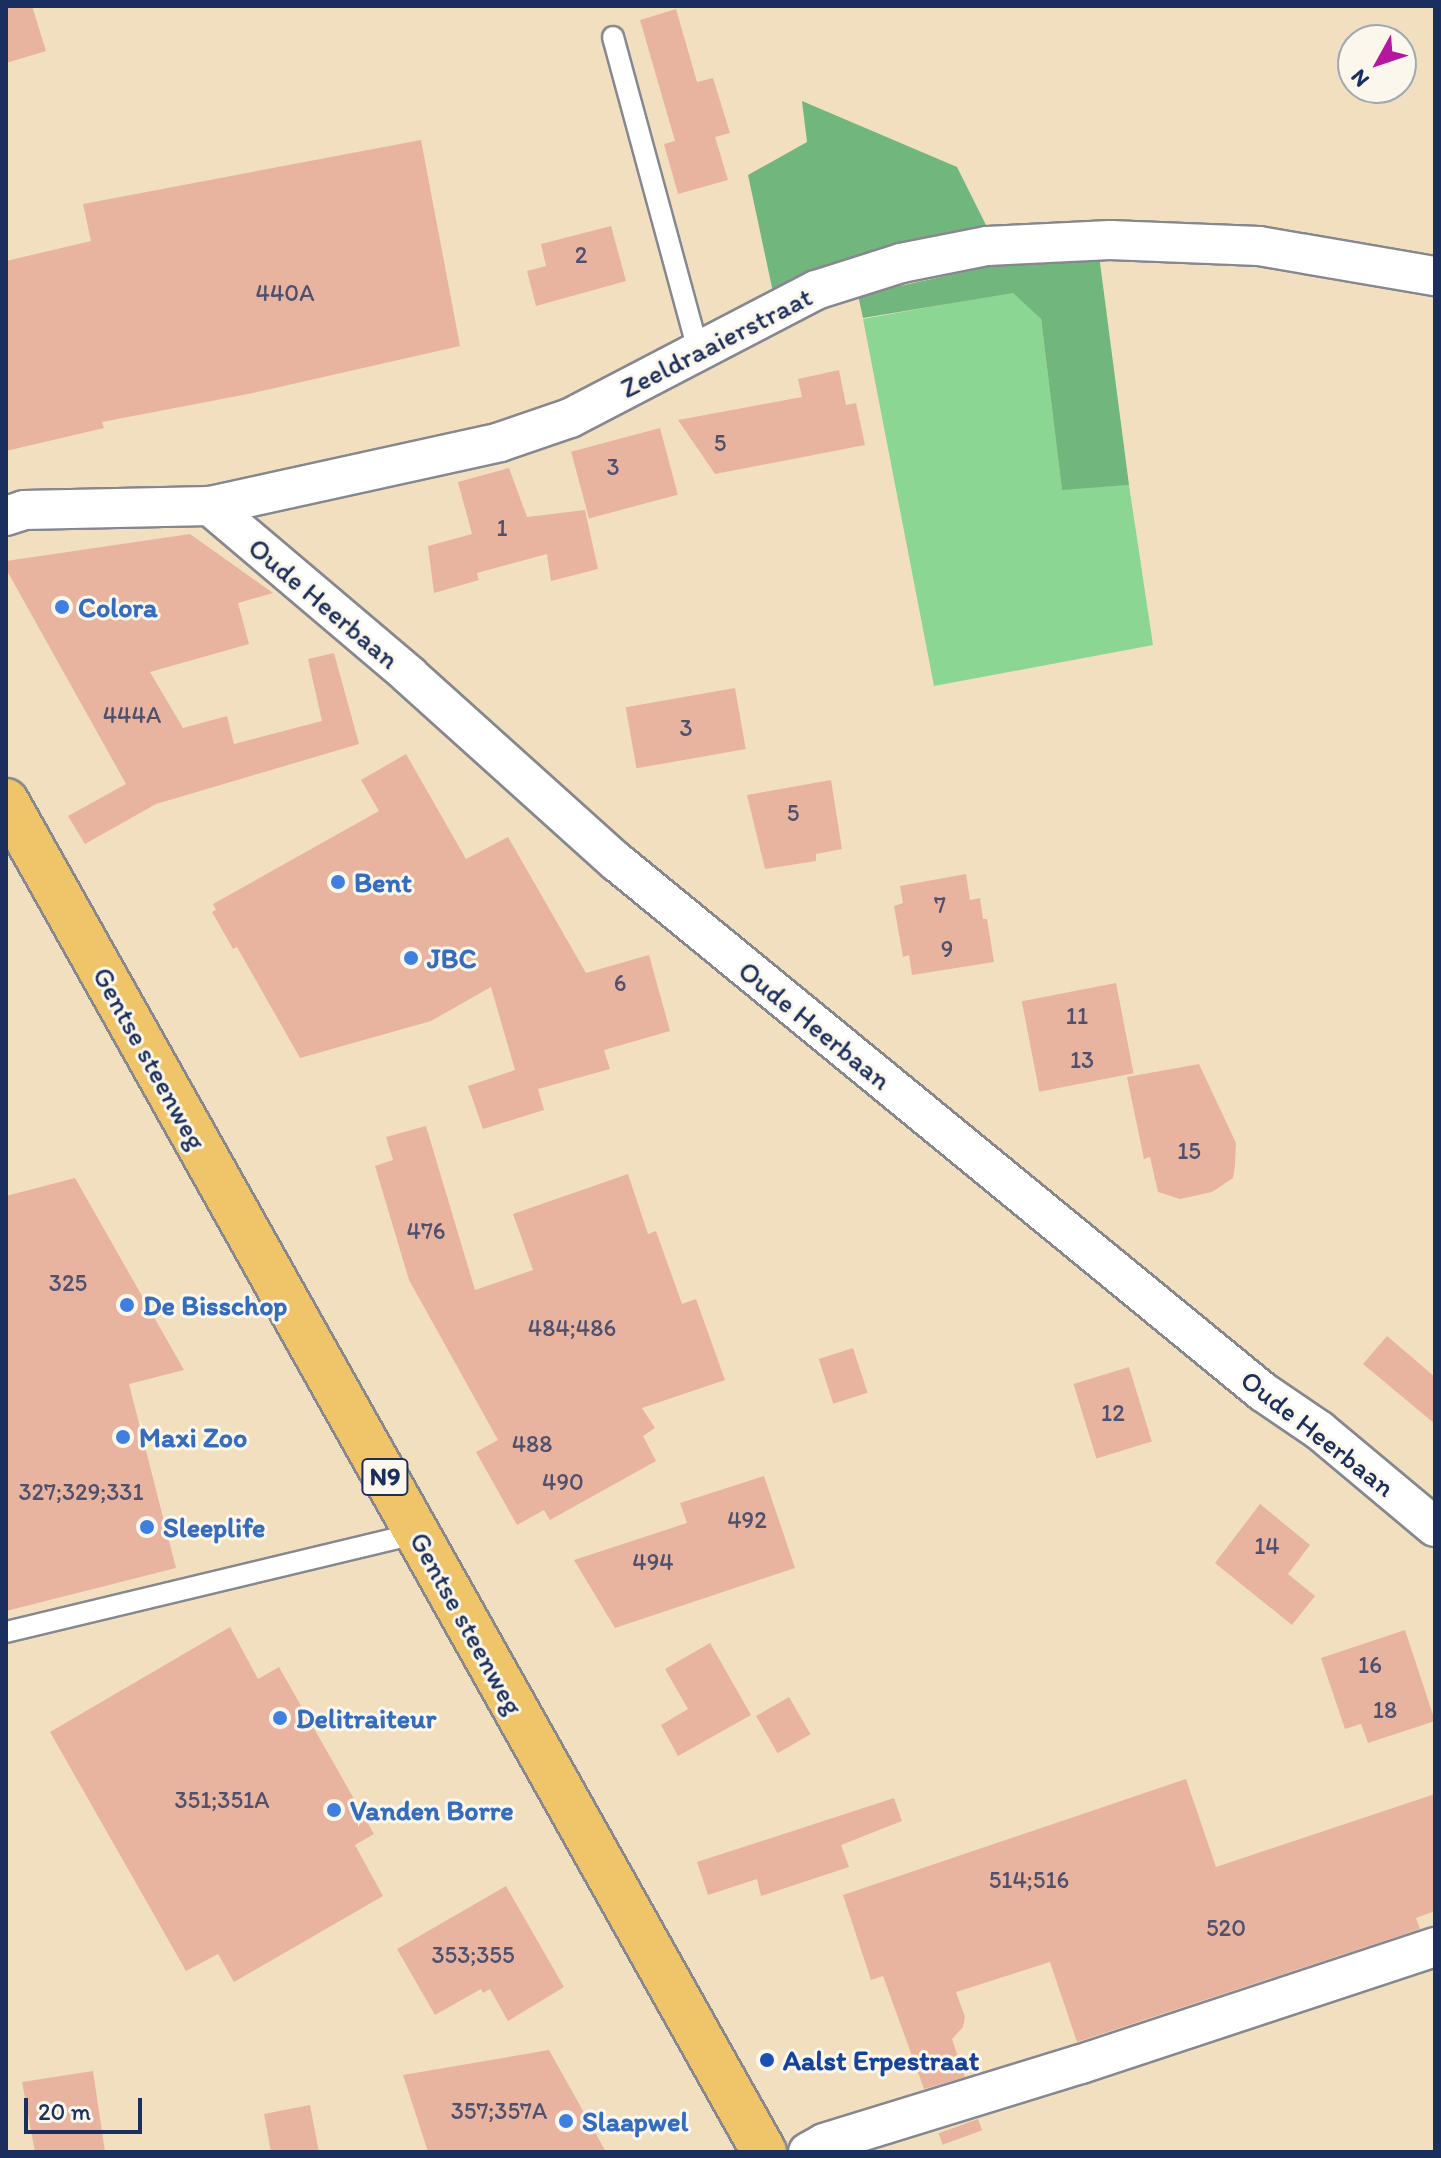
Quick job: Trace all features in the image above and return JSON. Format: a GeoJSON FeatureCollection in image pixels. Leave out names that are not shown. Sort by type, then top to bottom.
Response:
{"type":"FeatureCollection","features":[{"type":"Feature","properties":{"kind":"main road","name":"Gentse steenweg"},"geometry":{"type":"LineString","coordinates":[[6,801],[764,2152]]}},
{"type":"Feature","properties":{"kind":"street","name":"Zeeldraaierstraat"},"geometry":{"type":"LineString","coordinates":[[6,516],[24,510],[210,506],[500,442],[570,418],[816,290],[901,263],[987,246],[1110,240],[1259,246],[1435,276]]}},
{"type":"Feature","properties":{"kind":"street","name":"Oude Heerbaan"},"geometry":{"type":"LineString","coordinates":[[210,506],[409,675],[617,862],[1263,1392],[1319,1430],[1435,1527]]}},
{"type":"Feature","properties":{"kind":"street"},"geometry":{"type":"LineString","coordinates":[[808,2152],[824,2143],[1081,2064],[1435,1947]]}},
{"type":"Feature","properties":{"kind":"lane"},"geometry":{"type":"LineString","coordinates":[[613,37],[698,350]]}},
{"type":"Feature","properties":{"kind":"lane"},"geometry":{"type":"LineString","coordinates":[[6,1632],[417,1533]]}},
{"type":"Feature","properties":{"kind":"green space"},"geometry":{"type":"Polygon","coordinates":[[[802,101],[957,167],[988,229],[774,297],[748,175],[807,142],[802,101]]]}},
{"type":"Feature","properties":{"kind":"green space"},"geometry":{"type":"Polygon","coordinates":[[[1099,255],[1129,485],[1062,490],[1041,319],[1013,293],[863,318],[858,295],[1010,262],[1099,255]]]}},
{"type":"Feature","properties":{"kind":"green space"},"geometry":{"type":"Polygon","coordinates":[[[1013,292],[1041,319],[1062,489],[1129,485],[1153,645],[934,686],[863,319],[1013,292]]]}},
{"type":"Feature","properties":{"kind":"building"},"geometry":{"type":"Polygon","coordinates":[[[6,6],[32,6],[46,51],[6,63],[6,6]]]}},
{"type":"Feature","properties":{"kind":"building"},"geometry":{"type":"Polygon","coordinates":[[[676,9],[697,82],[713,78],[730,133],[715,137],[728,180],[678,194],[664,144],[675,141],[640,20],[676,9]]]}},
{"type":"Feature","properties":{"kind":"building"},"geometry":{"type":"Polygon","coordinates":[[[421,140],[460,346],[248,394],[102,422],[104,428],[6,451],[6,261],[91,241],[83,204],[421,140]]]}},
{"type":"Feature","properties":{"kind":"building"},"geometry":{"type":"Polygon","coordinates":[[[611,226],[626,281],[536,306],[527,271],[546,266],[541,244],[611,226]]]}},
{"type":"Feature","properties":{"kind":"building"},"geometry":{"type":"Polygon","coordinates":[[[839,370],[846,405],[856,403],[865,445],[715,474],[678,420],[802,397],[798,379],[839,370]]]}},
{"type":"Feature","properties":{"kind":"building"},"geometry":{"type":"Polygon","coordinates":[[[660,428],[678,495],[589,518],[571,452],[660,428]]]}},
{"type":"Feature","properties":{"kind":"building"},"geometry":{"type":"Polygon","coordinates":[[[509,468],[527,517],[585,510],[598,569],[551,581],[547,554],[477,573],[479,580],[434,593],[428,546],[472,534],[458,482],[509,468]]]}},
{"type":"Feature","properties":{"kind":"building"},"geometry":{"type":"Polygon","coordinates":[[[190,534],[273,593],[238,603],[249,644],[150,672],[183,728],[227,716],[234,744],[322,721],[308,659],[334,653],[359,744],[156,804],[85,844],[68,816],[126,784],[6,569],[6,561],[190,534]]]}},
{"type":"Feature","properties":{"kind":"building"},"geometry":{"type":"Polygon","coordinates":[[[735,688],[746,749],[636,768],[626,707],[735,688]]]}},
{"type":"Feature","properties":{"kind":"building"},"geometry":{"type":"Polygon","coordinates":[[[406,754],[466,859],[508,837],[586,973],[649,955],[670,1031],[604,1050],[610,1069],[538,1089],[544,1110],[483,1129],[468,1086],[515,1070],[491,987],[431,1021],[300,1058],[237,947],[233,949],[212,912],[216,910],[213,904],[379,811],[361,780],[406,754]]]}},
{"type":"Feature","properties":{"kind":"building"},"geometry":{"type":"Polygon","coordinates":[[[831,780],[842,849],[816,854],[816,861],[765,869],[747,795],[831,780]]]}},
{"type":"Feature","properties":{"kind":"building"},"geometry":{"type":"Polygon","coordinates":[[[966,874],[970,900],[980,898],[983,919],[987,919],[994,962],[912,975],[909,955],[903,957],[894,906],[903,903],[900,886],[966,874]]]}},
{"type":"Feature","properties":{"kind":"building"},"geometry":{"type":"Polygon","coordinates":[[[1116,983],[1134,1073],[1039,1092],[1022,1001],[1116,983]]]}},
{"type":"Feature","properties":{"kind":"building"},"geometry":{"type":"Polygon","coordinates":[[[1199,1064],[1236,1143],[1235,1166],[1233,1178],[1212,1192],[1180,1199],[1158,1192],[1150,1157],[1144,1159],[1127,1077],[1199,1064]]]}},
{"type":"Feature","properties":{"kind":"building"},"geometry":{"type":"Polygon","coordinates":[[[426,1126],[475,1290],[533,1270],[513,1214],[628,1174],[648,1234],[656,1231],[682,1304],[696,1299],[725,1380],[642,1408],[655,1428],[643,1436],[656,1461],[550,1520],[544,1510],[517,1525],[476,1452],[498,1440],[409,1280],[375,1166],[393,1160],[386,1137],[426,1126]]]}},
{"type":"Feature","properties":{"kind":"building"},"geometry":{"type":"Polygon","coordinates":[[[75,1178],[184,1370],[129,1384],[176,1568],[6,1611],[6,1196],[75,1178]]]}},
{"type":"Feature","properties":{"kind":"building"},"geometry":{"type":"Polygon","coordinates":[[[1387,1336],[1435,1377],[1435,1424],[1363,1364],[1387,1336]]]}},
{"type":"Feature","properties":{"kind":"building"},"geometry":{"type":"Polygon","coordinates":[[[853,1348],[868,1393],[833,1404],[819,1359],[853,1348]]]}},
{"type":"Feature","properties":{"kind":"building"},"geometry":{"type":"Polygon","coordinates":[[[1129,1367],[1152,1442],[1096,1459],[1074,1384],[1129,1367]]]}},
{"type":"Feature","properties":{"kind":"building"},"geometry":{"type":"Polygon","coordinates":[[[764,1476],[795,1568],[615,1628],[574,1560],[687,1523],[680,1503],[764,1476]]]}},
{"type":"Feature","properties":{"kind":"building"},"geometry":{"type":"Polygon","coordinates":[[[1260,1504],[1310,1545],[1288,1574],[1315,1596],[1292,1625],[1215,1563],[1260,1504]]]}},
{"type":"Feature","properties":{"kind":"building"},"geometry":{"type":"Polygon","coordinates":[[[230,1627],[258,1679],[279,1667],[374,1834],[355,1845],[383,1896],[234,1982],[218,1954],[186,1971],[50,1732],[230,1627]]]}},
{"type":"Feature","properties":{"kind":"building"},"geometry":{"type":"Polygon","coordinates":[[[1405,1630],[1435,1721],[1368,1743],[1361,1724],[1345,1729],[1321,1658],[1405,1630]]]}},
{"type":"Feature","properties":{"kind":"building"},"geometry":{"type":"Polygon","coordinates":[[[710,1643],[751,1715],[678,1756],[661,1725],[688,1709],[665,1669],[710,1643]]]}},
{"type":"Feature","properties":{"kind":"building"},"geometry":{"type":"Polygon","coordinates":[[[789,1697],[810,1734],[778,1753],[756,1716],[789,1697]]]}},
{"type":"Feature","properties":{"kind":"building"},"geometry":{"type":"Polygon","coordinates":[[[1186,1779],[1216,1867],[1435,1794],[1435,1911],[1416,1918],[1420,1929],[1077,2042],[1050,1962],[956,1992],[965,2017],[963,2027],[952,2039],[965,2077],[924,2089],[883,1976],[871,1980],[843,1895],[1186,1779]]]}},
{"type":"Feature","properties":{"kind":"building"},"geometry":{"type":"Polygon","coordinates":[[[894,1798],[902,1821],[841,1845],[849,1867],[761,1896],[757,1879],[708,1895],[697,1862],[894,1798]]]}},
{"type":"Feature","properties":{"kind":"building"},"geometry":{"type":"Polygon","coordinates":[[[506,1886],[564,1987],[508,2021],[490,1989],[483,1993],[481,1989],[435,2015],[397,1949],[506,1886]]]}},
{"type":"Feature","properties":{"kind":"building"},"geometry":{"type":"Polygon","coordinates":[[[549,2050],[606,2152],[428,2152],[403,2075],[549,2050]]]}},
{"type":"Feature","properties":{"kind":"building"},"geometry":{"type":"Polygon","coordinates":[[[93,2071],[105,2152],[35,2152],[22,2082],[93,2071]]]}},
{"type":"Feature","properties":{"kind":"building"},"geometry":{"type":"Polygon","coordinates":[[[310,2105],[319,2152],[271,2152],[264,2114],[310,2105]]]}},
{"type":"Feature","properties":{"kind":"building"},"geometry":{"type":"Polygon","coordinates":[[[978,2119],[982,2130],[943,2145],[939,2133],[978,2119]]]}},
{"type":"Feature","properties":{"kind":"place","name":"Colora"},"geometry":{"type":"Point","coordinates":[62,607]}},
{"type":"Feature","properties":{"kind":"place","name":"Bent"},"geometry":{"type":"Point","coordinates":[338,882]}},
{"type":"Feature","properties":{"kind":"place","name":"JBC"},"geometry":{"type":"Point","coordinates":[411,958]}},
{"type":"Feature","properties":{"kind":"place","name":"De Bisschop"},"geometry":{"type":"Point","coordinates":[127,1305]}},
{"type":"Feature","properties":{"kind":"place","name":"Maxi Zoo"},"geometry":{"type":"Point","coordinates":[123,1437]}},
{"type":"Feature","properties":{"kind":"place","name":"Sleeplife"},"geometry":{"type":"Point","coordinates":[147,1527]}},
{"type":"Feature","properties":{"kind":"place","name":"Delitraiteur"},"geometry":{"type":"Point","coordinates":[280,1718]}},
{"type":"Feature","properties":{"kind":"place","name":"Vanden Borre"},"geometry":{"type":"Point","coordinates":[334,1810]}},
{"type":"Feature","properties":{"kind":"place","name":"Aalst Erpestraat"},"geometry":{"type":"Point","coordinates":[767,2060]}},
{"type":"Feature","properties":{"kind":"place","name":"Slaapwel"},"geometry":{"type":"Point","coordinates":[566,2121]}}]}
